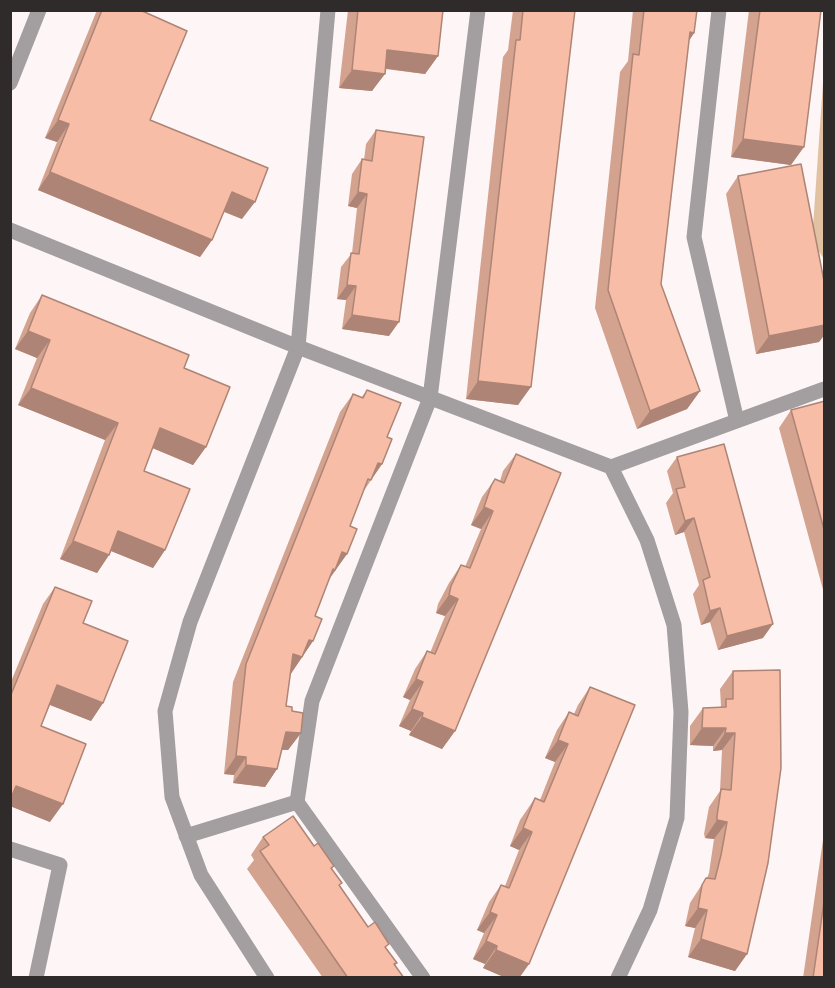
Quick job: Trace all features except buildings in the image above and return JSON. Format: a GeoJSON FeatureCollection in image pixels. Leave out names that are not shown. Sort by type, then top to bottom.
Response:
{"type":"FeatureCollection","features":[{"type":"Feature","properties":{"kind":"lane"},"geometry":{"type":"LineString","coordinates":[[10,83],[39,10]]}},
{"type":"Feature","properties":{"kind":"lane"},"geometry":{"type":"LineString","coordinates":[[267,978],[201,875],[186,836],[172,798],[165,711],[190,622],[298,347],[328,10]]}},
{"type":"Feature","properties":{"kind":"lane"},"geometry":{"type":"LineString","coordinates":[[423,978],[297,802],[312,701],[430,398],[478,10]]}},
{"type":"Feature","properties":{"kind":"lane"},"geometry":{"type":"LineString","coordinates":[[719,10],[694,237],[736,421]]}},
{"type":"Feature","properties":{"kind":"lane"},"geometry":{"type":"LineString","coordinates":[[10,230],[298,347],[611,467],[825,389]]}},
{"type":"Feature","properties":{"kind":"lane"},"geometry":{"type":"LineString","coordinates":[[611,467],[646,540],[674,625],[681,712],[677,818],[650,910],[618,978]]}},
{"type":"Feature","properties":{"kind":"lane"},"geometry":{"type":"LineString","coordinates":[[186,836],[297,802]]}},
{"type":"Feature","properties":{"kind":"lane"},"geometry":{"type":"LineString","coordinates":[[10,849],[60,865],[36,978]]}},
{"type":"Feature","properties":{"kind":"shaded area"},"geometry":{"type":"Polygon","coordinates":[[[824,68],[824,259],[812,241],[824,68]]]}}]}
